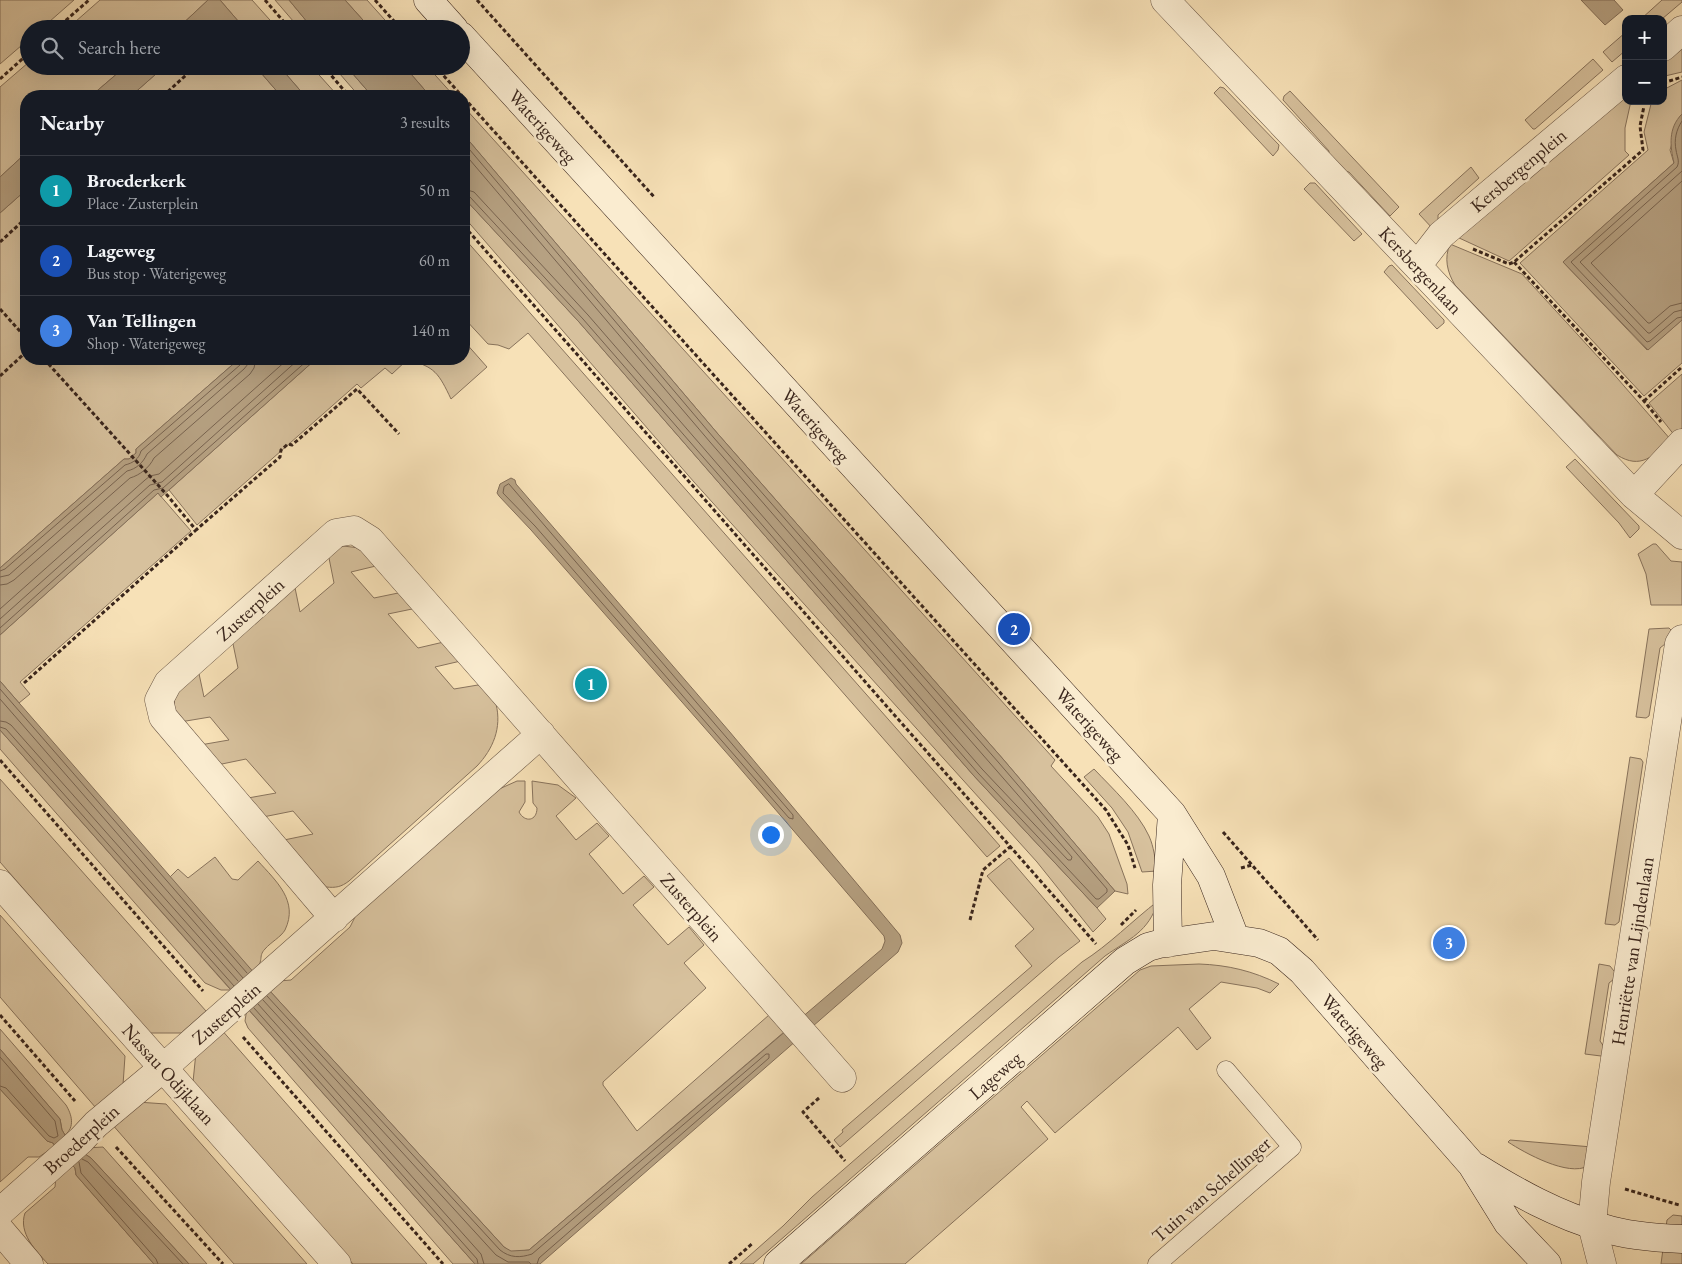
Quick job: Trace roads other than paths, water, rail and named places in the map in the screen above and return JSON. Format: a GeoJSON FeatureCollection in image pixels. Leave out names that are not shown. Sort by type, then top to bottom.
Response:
{"type":"FeatureCollection","features":[{"type":"Feature","properties":{"kind":"street"},"geometry":{"type":"LineString","coordinates":[[428,0],[446,20]]}},
{"type":"Feature","properties":{"kind":"street","name":"Kersbergenlaan"},"geometry":{"type":"LineString","coordinates":[[1165,0],[1634,495],[1682,535]]}},
{"type":"Feature","properties":{"kind":"street"},"geometry":{"type":"LineString","coordinates":[[1667,43],[1682,30]]}},
{"type":"Feature","properties":{"kind":"street","name":"Waterigeweg"},"geometry":{"type":"LineString","coordinates":[[470,46],[1172,814],[1211,876],[1235,938],[1259,943],[1279,951],[1302,971],[1472,1165],[1508,1223],[1547,1264]]}},
{"type":"Feature","properties":{"kind":"street","name":"Kersbergenplein"},"geometry":{"type":"LineString","coordinates":[[1417,266],[1441,235],[1622,82]]}},
{"type":"Feature","properties":{"kind":"street"},"geometry":{"type":"LineString","coordinates":[[1634,495],[1681,444]]}},
{"type":"Feature","properties":{"kind":"street","name":"Zusterplein"},"geometry":{"type":"LineString","coordinates":[[334,918],[163,717],[159,700],[168,683],[336,533],[354,530],[370,540],[842,1078]]}},
{"type":"Feature","properties":{"kind":"street","name":"Henriëtte van Lijndenlaan"},"geometry":{"type":"LineString","coordinates":[[1602,1264],[1592,1225],[1596,1182],[1682,639]]}},
{"type":"Feature","properties":{"kind":"street","name":"Zusterplein"},"geometry":{"type":"LineString","coordinates":[[164,1068],[542,734]]}},
{"type":"Feature","properties":{"kind":"street"},"geometry":{"type":"LineString","coordinates":[[1168,942],[1167,885],[1172,814]]}},
{"type":"Feature","properties":{"kind":"street","name":"Nassau Odijklaan"},"geometry":{"type":"LineString","coordinates":[[0,884],[338,1264]]}},
{"type":"Feature","properties":{"kind":"street","name":"Lageweg"},"geometry":{"type":"LineString","coordinates":[[778,1264],[1125,962],[1148,947],[1168,942],[1214,936],[1235,938]]}},
{"type":"Feature","properties":{"kind":"street","name":"Broederplein"},"geometry":{"type":"LineString","coordinates":[[0,1212],[81,1140],[96,1124],[164,1068]]}},
{"type":"Feature","properties":{"kind":"street","name":"Waterigeweg"},"geometry":{"type":"LineString","coordinates":[[1472,1165],[1518,1193],[1570,1218],[1621,1232],[1682,1239]]}},
{"type":"Feature","properties":{"kind":"street"},"geometry":{"type":"LineString","coordinates":[[0,1230],[30,1264]]}},
{"type":"Feature","properties":{"kind":"lane","name":"Tuin van Schellinger"},"geometry":{"type":"LineString","coordinates":[[1157,1264],[1292,1147],[1226,1070]]}},
{"type":"Feature","properties":{"kind":"water"},"geometry":{"type":"Polygon","coordinates":[[[208,0],[220,0],[237,20],[187,20],[208,0]]]}},
{"type":"Feature","properties":{"kind":"water"},"geometry":{"type":"Polygon","coordinates":[[[289,0],[345,0],[363,20],[306,20],[289,0]]]}},
{"type":"Feature","properties":{"kind":"water"},"geometry":{"type":"Polygon","coordinates":[[[1581,0],[1614,0],[1623,10],[1605,25],[1581,0]]]}},
{"type":"Feature","properties":{"kind":"water"},"geometry":{"type":"Polygon","coordinates":[[[116,75],[155,75],[138,90],[98,90],[116,75]]]}},
{"type":"Feature","properties":{"kind":"water"},"geometry":{"type":"Polygon","coordinates":[[[263,75],[287,75],[300,90],[276,90],[263,75]]]}},
{"type":"Feature","properties":{"kind":"water"},"geometry":{"type":"Polygon","coordinates":[[[354,75],[412,75],[425,90],[367,90],[354,75]]]}},
{"type":"Feature","properties":{"kind":"water"},"geometry":{"type":"Polygon","coordinates":[[[1682,114],[1682,320],[1648,350],[1563,262],[1674,163],[1671,137],[1674,125],[1682,114]]]}},
{"type":"Feature","properties":{"kind":"water"},"geometry":{"type":"Polygon","coordinates":[[[470,142],[718,434],[1003,759],[1115,891],[1097,908],[974,776],[579,322],[470,204],[470,142]]]}},
{"type":"Feature","properties":{"kind":"water"},"geometry":{"type":"Polygon","coordinates":[[[20,159],[20,195],[0,213],[0,177],[20,159]]]}},
{"type":"Feature","properties":{"kind":"water"},"geometry":{"type":"Polygon","coordinates":[[[232,365],[309,365],[161,497],[158,493],[0,635],[0,568],[124,459],[129,459],[136,453],[136,449],[232,365]]]}},
{"type":"Feature","properties":{"kind":"water"},"geometry":{"type":"Polygon","coordinates":[[[511,478],[515,480],[516,484],[729,731],[900,935],[902,943],[898,952],[540,1264],[475,1264],[0,730],[0,681],[269,990],[504,1247],[511,1251],[529,1250],[882,949],[885,941],[884,936],[732,759],[499,496],[497,493],[500,484],[511,478]]]}},
{"type":"Feature","properties":{"kind":"water"},"geometry":{"type":"Polygon","coordinates":[[[0,1049],[60,1119],[65,1135],[55,1146],[47,1141],[0,1089],[0,1049]]]}},
{"type":"Feature","properties":{"kind":"water"},"geometry":{"type":"Polygon","coordinates":[[[82,1152],[91,1158],[189,1264],[154,1264],[76,1175],[75,1168],[70,1163],[82,1152]]]}},
{"type":"Feature","properties":{"kind":"place","name":"Lageweg"},"geometry":{"type":"Point","coordinates":[1014,629]}},
{"type":"Feature","properties":{"kind":"place","name":"Broederkerk"},"geometry":{"type":"Point","coordinates":[591,684]}},
{"type":"Feature","properties":{"kind":"place","name":"Van Tellingen"},"geometry":{"type":"Point","coordinates":[1449,943]}}]}
